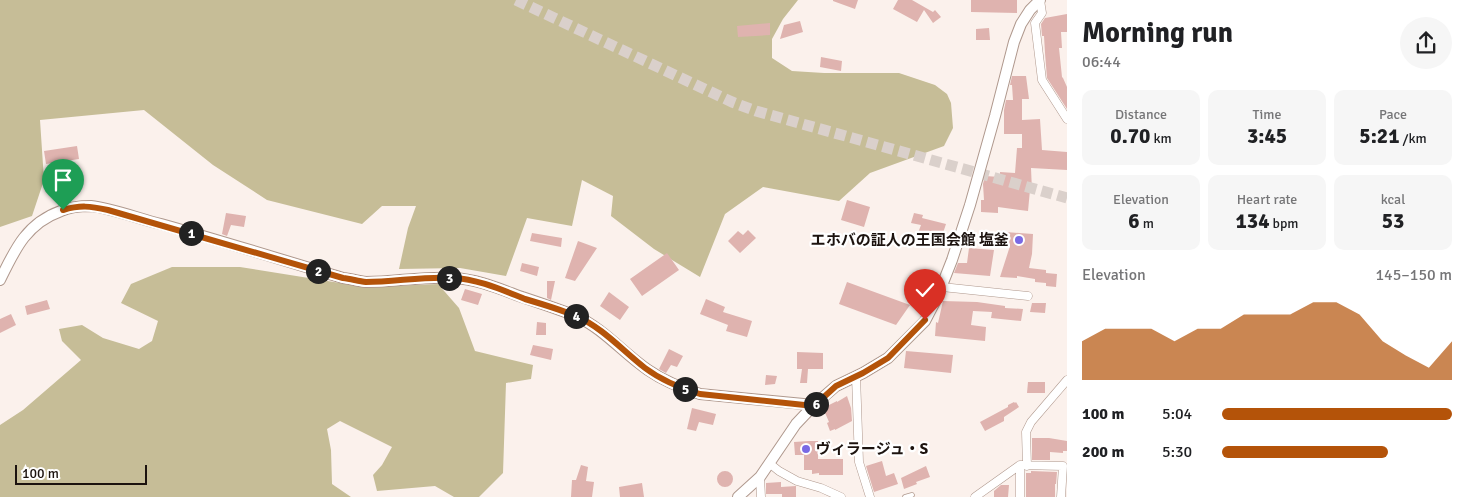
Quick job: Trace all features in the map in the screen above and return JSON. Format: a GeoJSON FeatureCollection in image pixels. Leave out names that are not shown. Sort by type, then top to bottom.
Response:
{"type":"FeatureCollection","features":[{"type":"Feature","properties":{"kind":"street"},"geometry":{"type":"LineString","coordinates":[[738,497],[760,477],[796,424],[814,406],[836,386],[888,358],[925,320],[942,287],[958,242],[984,158],[1014,42],[1021,24],[1032,5],[1040,0],[1042,13],[1035,23],[1042,80],[1067,119]]}},
{"type":"Feature","properties":{"kind":"street"},"geometry":{"type":"LineString","coordinates":[[0,280],[5,263],[32,227],[48,216],[63,210],[78,206],[92,206],[175,228],[343,278],[364,282],[438,277],[474,281],[574,315],[590,323],[602,330],[647,369],[682,388],[700,394],[814,406]]}},
{"type":"Feature","properties":{"kind":"street"},"geometry":{"type":"LineString","coordinates":[[942,287],[1028,296]]}},
{"type":"Feature","properties":{"kind":"street"},"geometry":{"type":"LineString","coordinates":[[856,376],[859,462],[870,497]]}},
{"type":"Feature","properties":{"kind":"street"},"geometry":{"type":"LineString","coordinates":[[1020,497],[1026,432],[1031,422],[1067,380]]}},
{"type":"Feature","properties":{"kind":"street"},"geometry":{"type":"LineString","coordinates":[[769,463],[797,481],[821,488],[841,497]]}},
{"type":"Feature","properties":{"kind":"street"},"geometry":{"type":"LineString","coordinates":[[975,497],[1023,466],[1063,466],[1061,497]]}},
{"type":"Feature","properties":{"kind":"street"},"geometry":{"type":"LineString","coordinates":[[760,477],[761,497]]}},
{"type":"Feature","properties":{"kind":"street"},"geometry":{"type":"LineString","coordinates":[[820,497],[821,488]]}},
{"type":"Feature","properties":{"kind":"lane"},"geometry":{"type":"LineString","coordinates":[[905,497],[912,495]]}},
{"type":"Feature","properties":{"kind":"shaded area"},"geometry":{"type":"Polygon","coordinates":[[[0,0],[798,0],[783,19],[772,39],[772,58],[792,71],[899,73],[935,85],[947,94],[951,103],[953,128],[944,146],[870,173],[839,201],[763,187],[725,214],[700,277],[654,249],[611,216],[613,196],[582,180],[572,226],[527,218],[506,276],[460,268],[399,269],[408,228],[416,206],[382,206],[362,224],[267,200],[213,165],[144,110],[40,120],[44,180],[32,216],[0,227],[0,0]]]}},
{"type":"Feature","properties":{"kind":"shaded area"},"geometry":{"type":"Polygon","coordinates":[[[172,267],[240,267],[365,287],[438,284],[459,308],[475,351],[533,365],[531,379],[506,383],[503,473],[479,497],[454,497],[435,486],[377,491],[373,475],[382,465],[392,447],[340,421],[327,429],[331,450],[332,484],[351,497],[0,497],[0,425],[23,410],[81,360],[62,341],[59,329],[82,325],[103,338],[139,349],[152,341],[158,321],[121,303],[131,284],[172,267]]]}},
{"type":"Feature","properties":{"kind":"building"},"geometry":{"type":"Polygon","coordinates":[[[833,0],[858,0],[855,9],[833,0]]]}},
{"type":"Feature","properties":{"kind":"building"},"geometry":{"type":"Polygon","coordinates":[[[898,0],[912,0],[933,12],[935,10],[941,17],[933,23],[924,10],[917,22],[893,9],[898,0]]]}},
{"type":"Feature","properties":{"kind":"building"},"geometry":{"type":"Polygon","coordinates":[[[971,0],[1017,0],[1017,13],[971,12],[971,0]]]}},
{"type":"Feature","properties":{"kind":"building"},"geometry":{"type":"Polygon","coordinates":[[[1067,14],[1067,32],[1061,32],[1062,48],[1059,48],[1062,77],[1067,87],[1067,109],[1047,78],[1044,36],[1042,36],[1041,24],[1045,18],[1067,14]]]}},
{"type":"Feature","properties":{"kind":"building"},"geometry":{"type":"Polygon","coordinates":[[[800,21],[803,32],[780,39],[784,25],[800,21]]]}},
{"type":"Feature","properties":{"kind":"building"},"geometry":{"type":"Polygon","coordinates":[[[770,23],[770,35],[738,37],[737,26],[770,23]]]}},
{"type":"Feature","properties":{"kind":"building"},"geometry":{"type":"Polygon","coordinates":[[[989,28],[990,40],[976,40],[976,29],[989,28]]]}},
{"type":"Feature","properties":{"kind":"building"},"geometry":{"type":"Polygon","coordinates":[[[821,57],[842,61],[841,71],[820,67],[821,57]]]}},
{"type":"Feature","properties":{"kind":"building"},"geometry":{"type":"Polygon","coordinates":[[[1012,76],[1026,76],[1029,99],[1022,99],[1022,120],[1040,119],[1042,150],[1067,152],[1067,170],[1031,168],[1032,191],[1030,190],[1028,211],[998,207],[998,213],[981,212],[981,200],[984,200],[983,184],[985,176],[1000,177],[1000,172],[1015,173],[1017,148],[1022,148],[1022,134],[1004,134],[1006,100],[1013,100],[1012,85],[1010,85],[1012,76]]]}},
{"type":"Feature","properties":{"kind":"building"},"geometry":{"type":"Polygon","coordinates":[[[77,146],[79,159],[46,164],[44,151],[77,146]]]}},
{"type":"Feature","properties":{"kind":"building"},"geometry":{"type":"Polygon","coordinates":[[[77,172],[80,186],[52,192],[49,178],[77,172]]]}},
{"type":"Feature","properties":{"kind":"building"},"geometry":{"type":"Polygon","coordinates":[[[847,200],[870,207],[864,227],[841,220],[847,200]]]}},
{"type":"Feature","properties":{"kind":"building"},"geometry":{"type":"Polygon","coordinates":[[[226,213],[246,216],[244,227],[231,225],[227,236],[222,234],[226,213]]]}},
{"type":"Feature","properties":{"kind":"building"},"geometry":{"type":"Polygon","coordinates":[[[914,213],[923,215],[922,218],[946,224],[941,239],[918,233],[921,225],[911,223],[914,213]]]}},
{"type":"Feature","properties":{"kind":"building"},"geometry":{"type":"Polygon","coordinates":[[[748,230],[756,238],[740,253],[728,241],[738,231],[743,235],[748,230]]]}},
{"type":"Feature","properties":{"kind":"building"},"geometry":{"type":"Polygon","coordinates":[[[1006,232],[1033,234],[1029,268],[1046,270],[1046,273],[1057,274],[1056,287],[1046,286],[1046,283],[1035,282],[1035,279],[1017,276],[1017,278],[1000,277],[1010,246],[1005,245],[1006,232]]]}},
{"type":"Feature","properties":{"kind":"building"},"geometry":{"type":"Polygon","coordinates":[[[532,233],[562,238],[561,247],[530,241],[532,233]]]}},
{"type":"Feature","properties":{"kind":"building"},"geometry":{"type":"Polygon","coordinates":[[[578,241],[597,248],[575,281],[565,278],[578,241]]]}},
{"type":"Feature","properties":{"kind":"building"},"geometry":{"type":"Polygon","coordinates":[[[969,248],[994,250],[990,276],[954,273],[958,263],[967,263],[969,248]]]}},
{"type":"Feature","properties":{"kind":"building"},"geometry":{"type":"Polygon","coordinates":[[[667,253],[679,270],[642,296],[630,279],[667,253]]]}},
{"type":"Feature","properties":{"kind":"building"},"geometry":{"type":"Polygon","coordinates":[[[522,263],[539,267],[537,276],[520,271],[522,263]]]}},
{"type":"Feature","properties":{"kind":"building"},"geometry":{"type":"Polygon","coordinates":[[[547,281],[555,281],[551,300],[547,298],[547,281]]]}},
{"type":"Feature","properties":{"kind":"building"},"geometry":{"type":"Polygon","coordinates":[[[847,282],[910,305],[896,325],[839,304],[847,282]]]}},
{"type":"Feature","properties":{"kind":"building"},"geometry":{"type":"Polygon","coordinates":[[[465,289],[482,294],[478,305],[461,300],[465,289]]]}},
{"type":"Feature","properties":{"kind":"building"},"geometry":{"type":"Polygon","coordinates":[[[609,292],[629,307],[620,320],[600,306],[609,292]]]}},
{"type":"Feature","properties":{"kind":"building"},"geometry":{"type":"Polygon","coordinates":[[[706,299],[725,307],[723,312],[752,321],[747,337],[726,331],[728,325],[700,314],[706,299]]]}},
{"type":"Feature","properties":{"kind":"building"},"geometry":{"type":"Polygon","coordinates":[[[47,300],[50,309],[27,315],[25,306],[47,300]]]}},
{"type":"Feature","properties":{"kind":"building"},"geometry":{"type":"Polygon","coordinates":[[[943,301],[977,302],[1005,306],[1005,308],[1023,309],[1021,321],[991,318],[992,312],[973,311],[971,325],[986,327],[985,341],[935,336],[936,322],[938,323],[943,301]]]}},
{"type":"Feature","properties":{"kind":"building"},"geometry":{"type":"Polygon","coordinates":[[[1032,303],[1046,303],[1045,313],[1030,312],[1032,303]]]}},
{"type":"Feature","properties":{"kind":"building"},"geometry":{"type":"Polygon","coordinates":[[[11,314],[16,325],[0,333],[0,319],[11,314]]]}},
{"type":"Feature","properties":{"kind":"building"},"geometry":{"type":"Polygon","coordinates":[[[537,322],[546,323],[546,335],[536,335],[537,322]]]}},
{"type":"Feature","properties":{"kind":"building"},"geometry":{"type":"Polygon","coordinates":[[[533,345],[553,349],[551,360],[530,355],[533,345]]]}},
{"type":"Feature","properties":{"kind":"building"},"geometry":{"type":"Polygon","coordinates":[[[669,349],[683,356],[677,367],[671,365],[666,373],[659,369],[669,349]]]}},
{"type":"Feature","properties":{"kind":"building"},"geometry":{"type":"Polygon","coordinates":[[[906,351],[953,355],[951,373],[904,368],[906,351]]]}},
{"type":"Feature","properties":{"kind":"building"},"geometry":{"type":"Polygon","coordinates":[[[797,352],[823,353],[823,369],[808,369],[807,383],[800,383],[802,369],[797,369],[797,352]]]}},
{"type":"Feature","properties":{"kind":"building"},"geometry":{"type":"Polygon","coordinates":[[[766,375],[777,376],[775,384],[765,385],[766,375]]]}},
{"type":"Feature","properties":{"kind":"building"},"geometry":{"type":"Polygon","coordinates":[[[1028,382],[1045,382],[1045,393],[1027,393],[1028,382]]]}},
{"type":"Feature","properties":{"kind":"building"},"geometry":{"type":"Polygon","coordinates":[[[847,396],[851,408],[852,421],[830,431],[827,423],[829,422],[823,408],[847,396]]]}},
{"type":"Feature","properties":{"kind":"building"},"geometry":{"type":"Polygon","coordinates":[[[1014,402],[1019,407],[1004,417],[1004,421],[985,431],[980,422],[1014,402]]]}},
{"type":"Feature","properties":{"kind":"building"},"geometry":{"type":"Polygon","coordinates":[[[692,408],[716,414],[713,425],[699,422],[696,431],[687,429],[692,408]]]}},
{"type":"Feature","properties":{"kind":"building"},"geometry":{"type":"Polygon","coordinates":[[[1032,438],[1067,441],[1067,451],[1063,451],[1063,453],[1050,452],[1050,460],[1032,460],[1032,438]]]}},
{"type":"Feature","properties":{"kind":"building"},"geometry":{"type":"Polygon","coordinates":[[[818,441],[818,459],[843,459],[843,475],[819,475],[819,473],[812,474],[812,470],[804,470],[804,455],[795,455],[794,442],[818,441]]]}},
{"type":"Feature","properties":{"kind":"building"},"geometry":{"type":"Polygon","coordinates":[[[882,461],[886,476],[894,473],[898,484],[874,492],[866,466],[882,461]]]}},
{"type":"Feature","properties":{"kind":"building"},"geometry":{"type":"Polygon","coordinates":[[[581,465],[588,467],[586,481],[594,482],[592,497],[571,497],[572,480],[576,480],[581,465]]]}},
{"type":"Feature","properties":{"kind":"building"},"geometry":{"type":"Polygon","coordinates":[[[926,466],[930,477],[904,489],[901,478],[926,466]]]}},
{"type":"Feature","properties":{"kind":"building"},"geometry":{"type":"Polygon","coordinates":[[[725,471],[731,473],[733,479],[731,485],[725,487],[719,485],[717,479],[719,473],[725,471]]]}},
{"type":"Feature","properties":{"kind":"building"},"geometry":{"type":"Polygon","coordinates":[[[1031,471],[1057,472],[1055,497],[1026,497],[1026,473],[1031,473],[1031,471]]]}},
{"type":"Feature","properties":{"kind":"building"},"geometry":{"type":"Polygon","coordinates":[[[781,482],[781,487],[796,486],[796,497],[782,497],[782,494],[766,494],[766,483],[781,482]]]}},
{"type":"Feature","properties":{"kind":"building"},"geometry":{"type":"Polygon","coordinates":[[[642,483],[644,497],[620,497],[619,487],[642,483]]]}},
{"type":"Feature","properties":{"kind":"building"},"geometry":{"type":"Polygon","coordinates":[[[1001,485],[1009,485],[1008,497],[994,497],[994,491],[1001,485]]]}},
{"type":"Feature","properties":{"kind":"tunnel"},"geometry":{"type":"LineString","coordinates":[[516,0],[732,102],[756,111],[1067,198]]}},
{"type":"Feature","properties":{"kind":"place","name":"エホバの証人の王国会館 塩釜"},"geometry":{"type":"Point","coordinates":[1019,240]}},
{"type":"Feature","properties":{"kind":"place","name":"ヴィラージュ・S"},"geometry":{"type":"Point","coordinates":[806,449]}},
{"type":"Feature","properties":{"kind":"route"},"geometry":{"type":"LineString","coordinates":[[63,210],[78,206],[92,206],[175,228],[343,278],[364,282],[438,277],[474,281],[574,315],[602,330],[647,369],[666,381],[700,394],[814,406],[836,386],[888,358],[925,320]]}}]}
